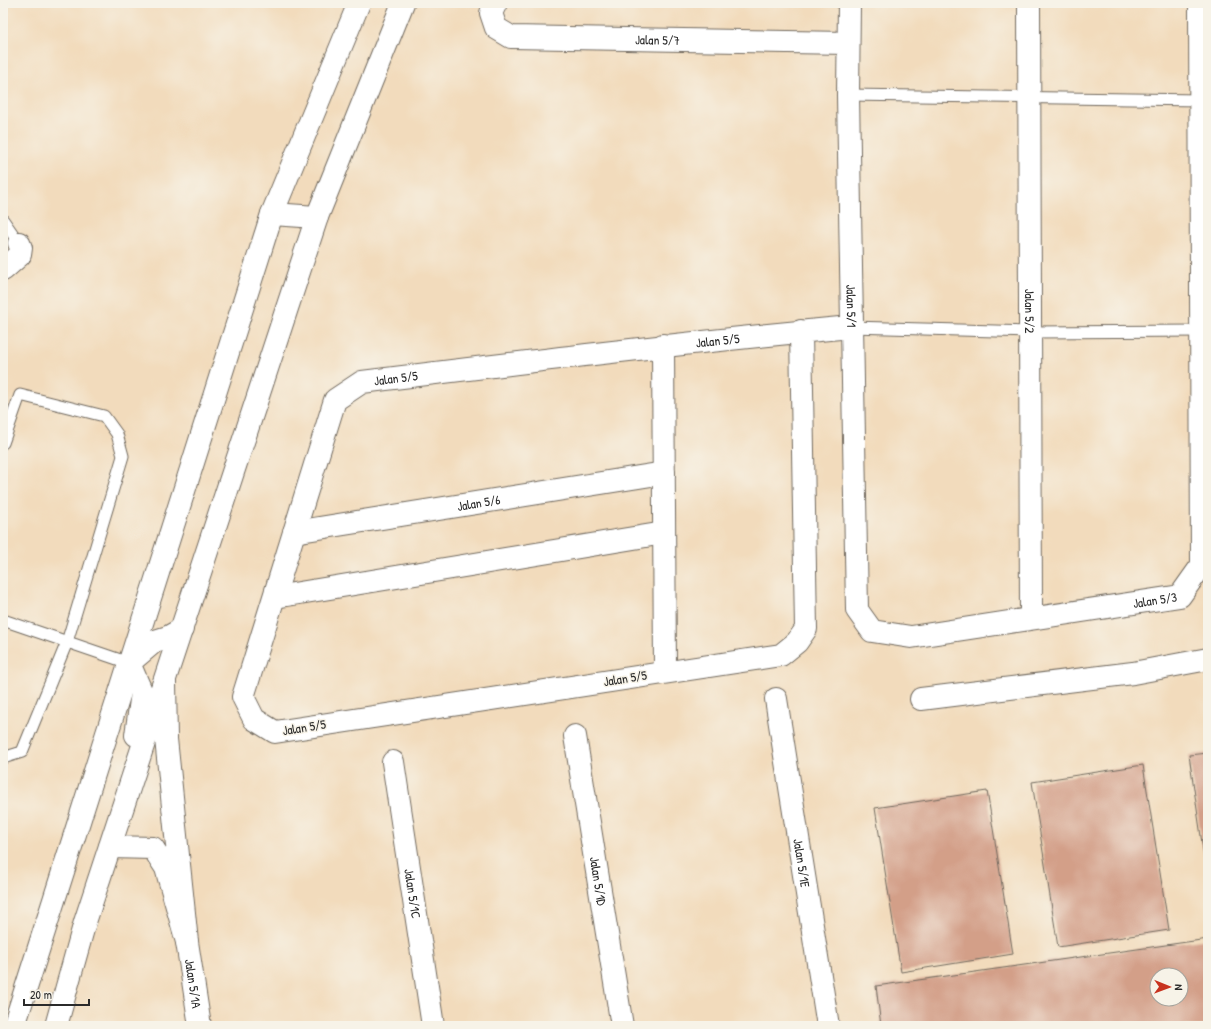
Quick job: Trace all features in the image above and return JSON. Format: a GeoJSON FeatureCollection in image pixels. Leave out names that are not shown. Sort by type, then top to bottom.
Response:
{"type":"FeatureCollection","features":[{"type":"Feature","properties":{"kind":"street"},"geometry":{"type":"LineString","coordinates":[[14,1026],[272,214],[360,3]]}},
{"type":"Feature","properties":{"kind":"street"},"geometry":{"type":"LineString","coordinates":[[56,1026],[85,922],[318,217],[403,3]]}},
{"type":"Feature","properties":{"kind":"street","name":"Jalan 5/7"},"geometry":{"type":"LineString","coordinates":[[496,3],[491,13],[496,28],[511,37],[848,43]]}},
{"type":"Feature","properties":{"kind":"street","name":"Jalan 5/1"},"geometry":{"type":"LineString","coordinates":[[849,3],[848,95],[851,327],[857,610]]}},
{"type":"Feature","properties":{"kind":"street","name":"Jalan 5/2"},"geometry":{"type":"LineString","coordinates":[[1029,3],[1031,618]]}},
{"type":"Feature","properties":{"kind":"street","name":"Jalan 5/3"},"geometry":{"type":"LineString","coordinates":[[857,610],[872,631],[911,637],[1180,596],[1202,565],[1200,3]]}},
{"type":"Feature","properties":{"kind":"street"},"geometry":{"type":"LineString","coordinates":[[272,214],[318,217]]}},
{"type":"Feature","properties":{"kind":"street"},"geometry":{"type":"LineString","coordinates":[[3,270],[20,255],[21,248],[19,243]]}},
{"type":"Feature","properties":{"kind":"street","name":"Jalan 5/5"},"geometry":{"type":"LineString","coordinates":[[801,332],[806,629],[797,642],[781,655],[275,732],[254,719],[243,697],[335,400],[362,382],[663,345],[851,327]]}},
{"type":"Feature","properties":{"kind":"street"},"geometry":{"type":"LineString","coordinates":[[663,345],[665,672]]}},
{"type":"Feature","properties":{"kind":"street","name":"Jalan 5/6"},"geometry":{"type":"LineString","coordinates":[[294,532],[664,473]]}},
{"type":"Feature","properties":{"kind":"street"},"geometry":{"type":"LineString","coordinates":[[275,597],[664,533]]}},
{"type":"Feature","properties":{"kind":"street"},"geometry":{"type":"LineString","coordinates":[[129,663],[155,642],[182,629]]}},
{"type":"Feature","properties":{"kind":"street"},"geometry":{"type":"LineString","coordinates":[[921,699],[1133,673],[1208,659]]}},
{"type":"Feature","properties":{"kind":"street"},"geometry":{"type":"LineString","coordinates":[[124,805],[142,693],[129,663]]}},
{"type":"Feature","properties":{"kind":"street"},"geometry":{"type":"LineString","coordinates":[[165,679],[166,739],[187,942]]}},
{"type":"Feature","properties":{"kind":"street","name":"Jalan 5/1E"},"geometry":{"type":"LineString","coordinates":[[776,699],[828,1026]]}},
{"type":"Feature","properties":{"kind":"street","name":"Jalan 5/1D"},"geometry":{"type":"LineString","coordinates":[[574,736],[622,1026]]}},
{"type":"Feature","properties":{"kind":"street","name":"Jalan 5/1C"},"geometry":{"type":"LineString","coordinates":[[393,762],[433,1026]]}},
{"type":"Feature","properties":{"kind":"street"},"geometry":{"type":"LineString","coordinates":[[110,847],[153,848],[166,868],[187,942]]}},
{"type":"Feature","properties":{"kind":"street","name":"Jalan 5/1A"},"geometry":{"type":"LineString","coordinates":[[187,942],[200,1026]]}},
{"type":"Feature","properties":{"kind":"lane"},"geometry":{"type":"LineString","coordinates":[[848,95],[1200,100]]}},
{"type":"Feature","properties":{"kind":"lane"},"geometry":{"type":"LineString","coordinates":[[3,220],[19,243]]}},
{"type":"Feature","properties":{"kind":"lane"},"geometry":{"type":"LineString","coordinates":[[851,327],[1031,332],[1201,331]]}},
{"type":"Feature","properties":{"kind":"lane"},"geometry":{"type":"LineString","coordinates":[[3,443],[20,395],[104,416],[117,434],[123,456],[66,642],[22,752],[3,758]]}},
{"type":"Feature","properties":{"kind":"lane"},"geometry":{"type":"LineString","coordinates":[[3,620],[129,663]]}},
{"type":"Feature","properties":{"kind":"building"},"geometry":{"type":"Polygon","coordinates":[[[1208,753],[1208,877],[1207,877],[1189,755],[1208,753]]]}},
{"type":"Feature","properties":{"kind":"building"},"geometry":{"type":"Polygon","coordinates":[[[1143,765],[1169,930],[1058,947],[1032,782],[1143,765]]]}},
{"type":"Feature","properties":{"kind":"building"},"geometry":{"type":"Polygon","coordinates":[[[987,791],[1013,954],[901,972],[875,808],[987,791]]]}},
{"type":"Feature","properties":{"kind":"building"},"geometry":{"type":"Polygon","coordinates":[[[1208,939],[1208,1026],[881,1026],[876,986],[1208,939]]]}}]}
